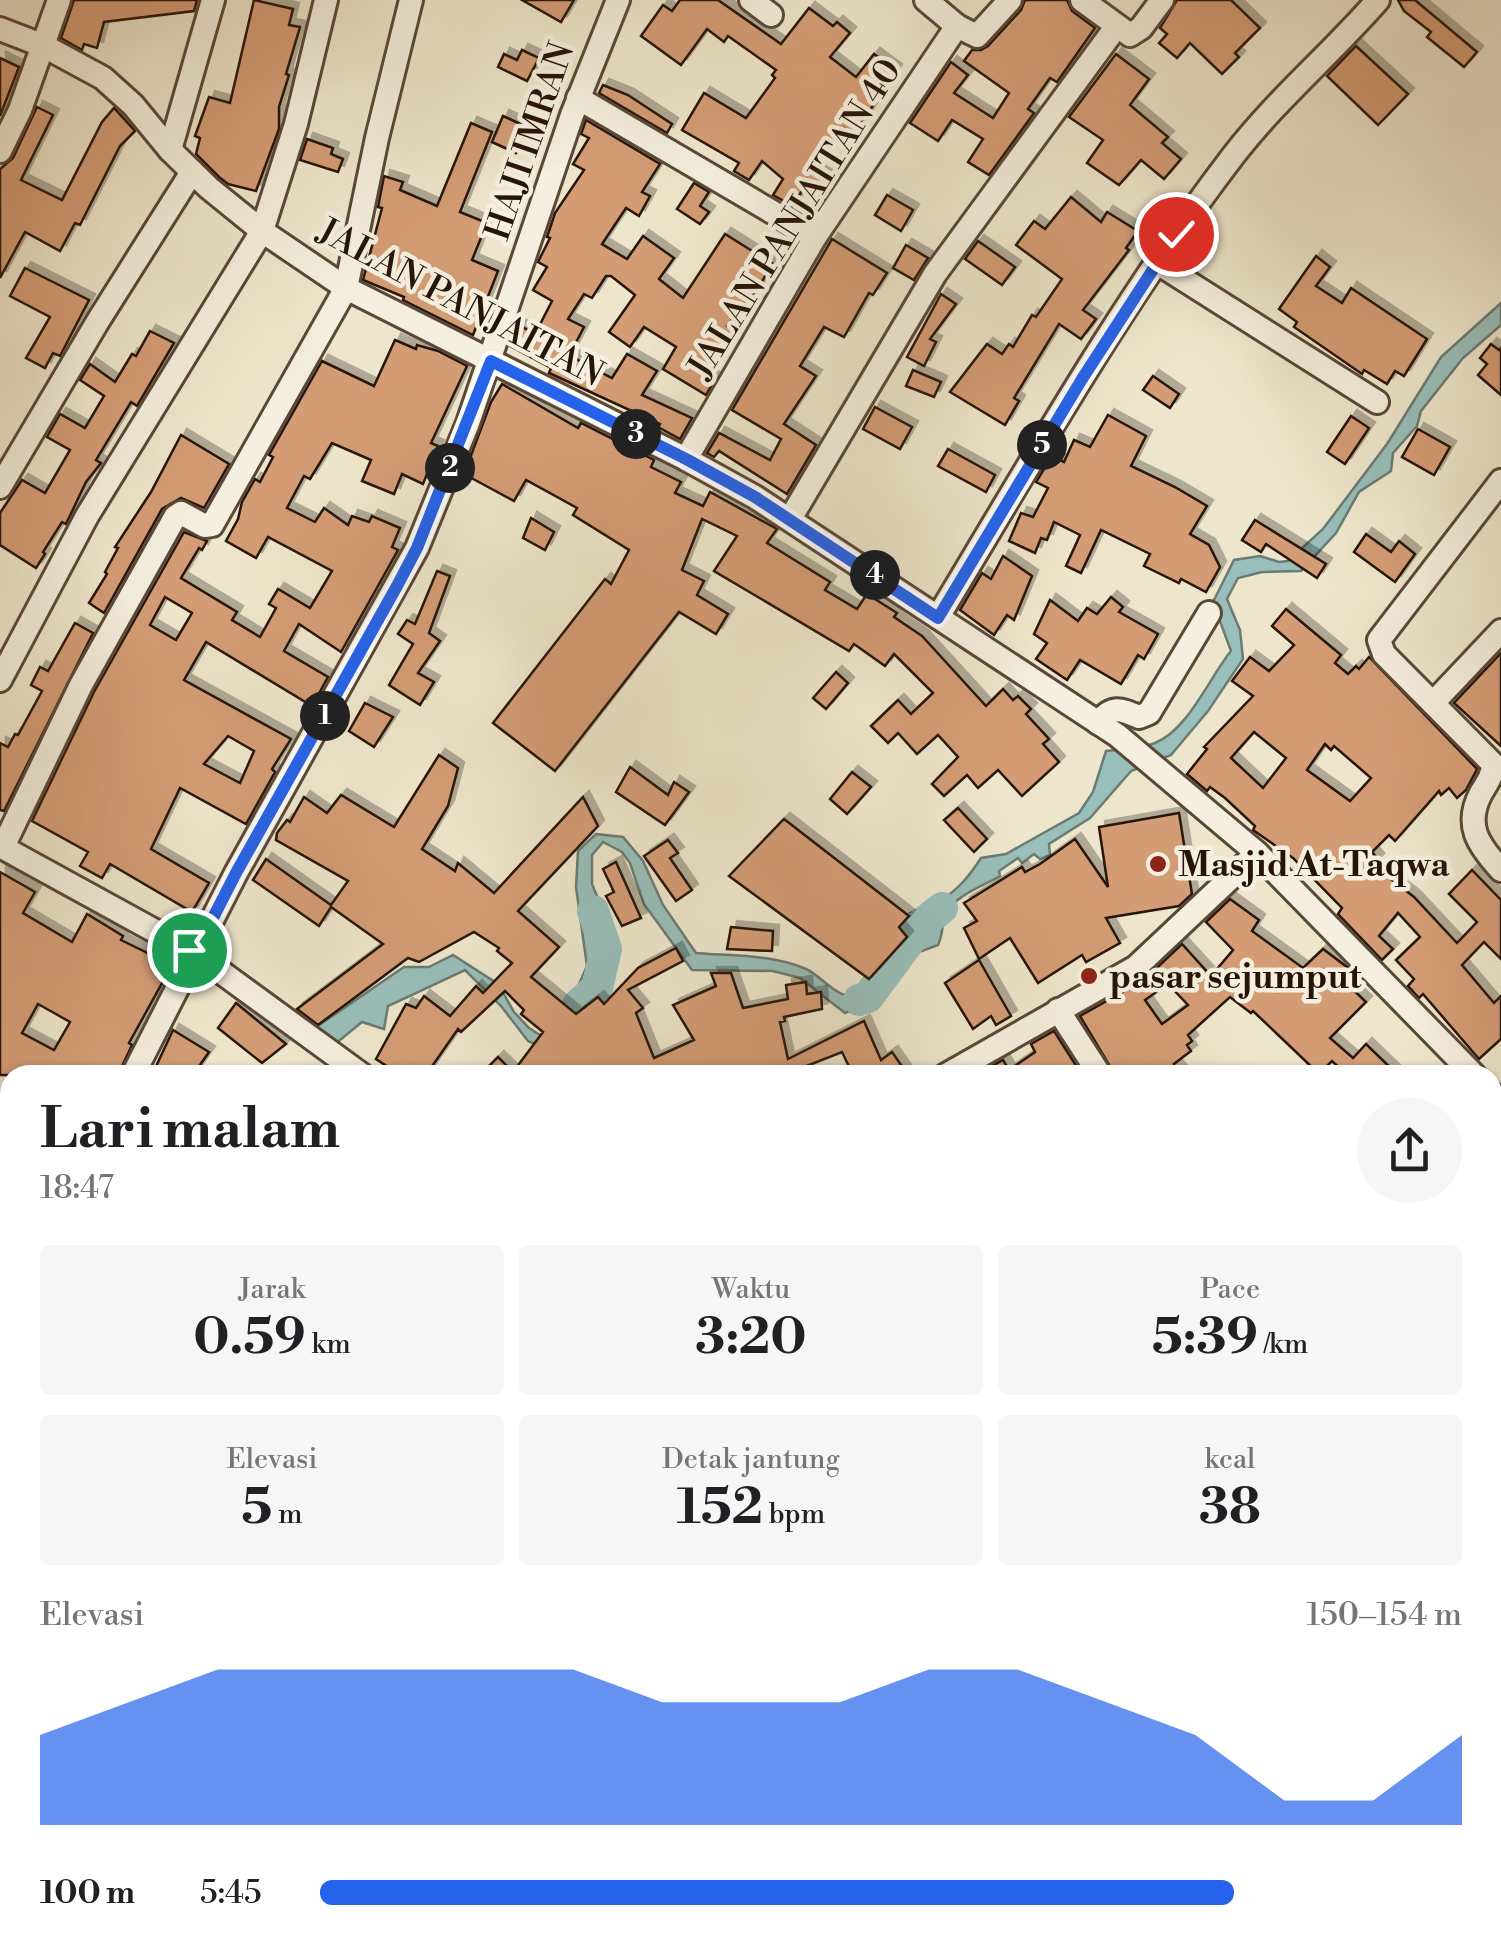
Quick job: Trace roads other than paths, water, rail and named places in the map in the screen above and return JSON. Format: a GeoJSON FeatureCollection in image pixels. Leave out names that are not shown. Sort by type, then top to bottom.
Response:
{"type":"FeatureCollection","features":[{"type":"Feature","properties":{"kind":"street"},"geometry":{"type":"LineString","coordinates":[[0,150],[59,0]]}},
{"type":"Feature","properties":{"kind":"street"},"geometry":{"type":"LineString","coordinates":[[170,150],[213,0]]}},
{"type":"Feature","properties":{"kind":"street"},"geometry":{"type":"LineString","coordinates":[[0,680],[86,516],[262,232],[296,124],[326,0]]}},
{"type":"Feature","properties":{"kind":"street"},"geometry":{"type":"LineString","coordinates":[[349,1065],[195,953],[2,846],[81,685],[176,518],[181,513],[205,526],[212,525],[346,288],[392,71],[412,0]]}},
{"type":"Feature","properties":{"kind":"street","name":"HAJI IMRAN"},"geometry":{"type":"LineString","coordinates":[[138,1065],[236,873],[417,548],[491,361],[578,98],[618,0]]}},
{"type":"Feature","properties":{"kind":"street"},"geometry":{"type":"LineString","coordinates":[[751,0],[772,15]]}},
{"type":"Feature","properties":{"kind":"street"},"geometry":{"type":"LineString","coordinates":[[926,0],[977,36],[1010,0]]}},
{"type":"Feature","properties":{"kind":"street"},"geometry":{"type":"LineString","coordinates":[[1082,0],[1125,34],[1135,32],[1162,0]]}},
{"type":"Feature","properties":{"kind":"street"},"geometry":{"type":"LineString","coordinates":[[938,618],[1156,262],[1248,138],[1378,0]]}},
{"type":"Feature","properties":{"kind":"street","name":"JALAN PANJAITAN 40"},"geometry":{"type":"LineString","coordinates":[[686,459],[815,237],[958,26]]}},
{"type":"Feature","properties":{"kind":"street"},"geometry":{"type":"LineString","coordinates":[[790,519],[935,274],[1116,27]]}},
{"type":"Feature","properties":{"kind":"street","name":"JALAN PANJAITAN"},"geometry":{"type":"LineString","coordinates":[[0,29],[85,66],[116,88],[192,172],[262,232],[346,288],[686,459],[790,519],[1108,729],[1257,853],[1464,1065]]}},
{"type":"Feature","properties":{"kind":"street"},"geometry":{"type":"LineString","coordinates":[[578,98],[815,237]]}},
{"type":"Feature","properties":{"kind":"street"},"geometry":{"type":"LineString","coordinates":[[0,486],[192,172]]}},
{"type":"Feature","properties":{"kind":"street"},"geometry":{"type":"LineString","coordinates":[[1156,262],[1377,402]]}},
{"type":"Feature","properties":{"kind":"street"},"geometry":{"type":"LineString","coordinates":[[1501,480],[1379,640],[1384,654],[1493,764],[1472,820],[1481,845],[1501,870]]}},
{"type":"Feature","properties":{"kind":"street"},"geometry":{"type":"LineString","coordinates":[[1108,729],[1112,709],[1139,717],[1150,713],[1209,613]]}},
{"type":"Feature","properties":{"kind":"street"},"geometry":{"type":"LineString","coordinates":[[1434,704],[1501,632]]}},
{"type":"Feature","properties":{"kind":"street"},"geometry":{"type":"LineString","coordinates":[[963,1065],[1146,959],[1257,853]]}},
{"type":"Feature","properties":{"kind":"street"},"geometry":{"type":"LineString","coordinates":[[1058,1010],[1094,1065]]}},
{"type":"Feature","properties":{"kind":"water"},"geometry":{"type":"Polygon","coordinates":[[[1501,303],[1501,325],[1463,358],[1421,411],[1417,426],[1393,453],[1391,471],[1359,492],[1336,533],[1301,571],[1262,572],[1238,578],[1227,599],[1240,630],[1243,659],[1208,711],[1171,755],[1131,771],[1090,818],[1049,844],[1050,855],[1040,859],[1034,854],[1022,863],[1018,858],[999,871],[1000,876],[956,901],[946,913],[938,945],[922,951],[903,926],[912,917],[910,913],[947,896],[981,858],[1006,854],[1079,813],[1093,792],[1106,751],[1149,745],[1178,727],[1231,651],[1213,602],[1234,560],[1260,556],[1288,561],[1323,529],[1387,444],[1441,357],[1501,303]]]}},
{"type":"Feature","properties":{"kind":"water"},"geometry":{"type":"Polygon","coordinates":[[[596,834],[623,837],[643,861],[663,905],[696,953],[752,956],[793,964],[845,995],[866,992],[886,964],[895,979],[878,999],[845,1013],[800,978],[773,971],[692,970],[644,904],[630,863],[622,852],[603,842],[592,855],[592,884],[599,901],[606,948],[597,988],[571,1029],[543,1048],[528,1041],[501,1006],[465,970],[388,1006],[384,1029],[362,1022],[334,1045],[312,1030],[404,967],[429,967],[453,955],[498,984],[514,1012],[529,1028],[546,1034],[568,1009],[587,966],[576,887],[578,851],[596,834]]]}},
{"type":"Feature","properties":{"kind":"waterway"},"geometry":{"type":"LineString","coordinates":[[859,1000],[868,997],[922,924],[942,908]]}},
{"type":"Feature","properties":{"kind":"waterway"},"geometry":{"type":"LineString","coordinates":[[578,1005],[597,988],[606,949],[593,911]]}},
{"type":"Feature","properties":{"kind":"place","name":"Masjid At-Taqwa"},"geometry":{"type":"Point","coordinates":[1158,864]}},
{"type":"Feature","properties":{"kind":"place","name":"pasar sejumput"},"geometry":{"type":"Point","coordinates":[1089,976]}}]}
